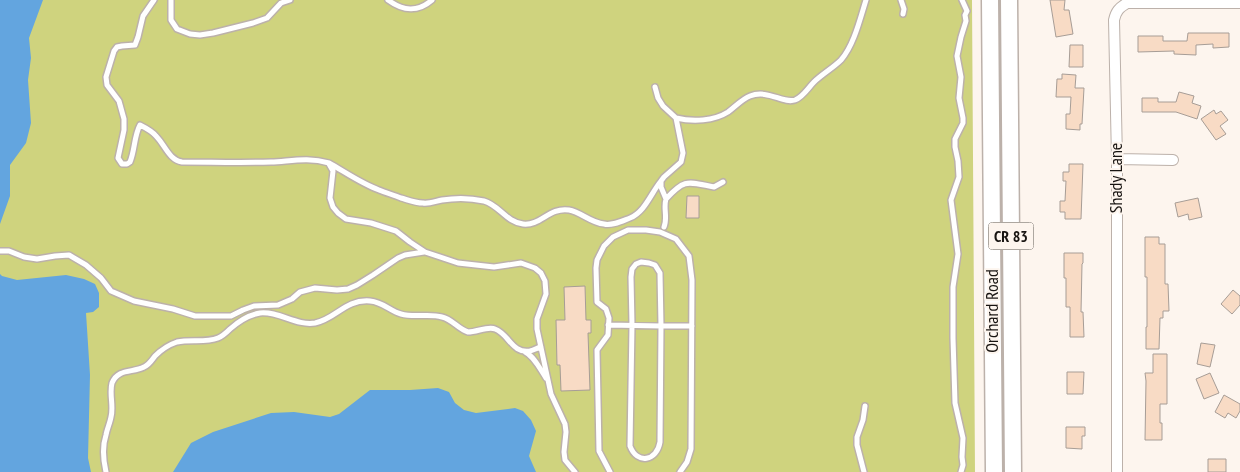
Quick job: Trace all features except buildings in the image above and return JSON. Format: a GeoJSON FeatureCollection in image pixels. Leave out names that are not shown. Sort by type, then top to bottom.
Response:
{"type":"FeatureCollection","features":[{"type":"Feature","properties":{"kind":"main road","name":"Orchard Road"},"geometry":{"type":"LineString","coordinates":[[990,0],[994,472]]}},
{"type":"Feature","properties":{"kind":"main road","name":"Orchard Road"},"geometry":{"type":"LineString","coordinates":[[1009,0],[1013,472]]}},
{"type":"Feature","properties":{"kind":"street","name":"Shady Lane"},"geometry":{"type":"LineString","coordinates":[[1117,472],[1117,159],[1114,20],[1116,12],[1127,3],[1240,3]]}},
{"type":"Feature","properties":{"kind":"street"},"geometry":{"type":"LineString","coordinates":[[1117,159],[1173,160]]}},
{"type":"Feature","properties":{"kind":"lane"},"geometry":{"type":"LineString","coordinates":[[154,0],[143,16],[134,45],[117,47],[107,72],[108,85],[119,101],[124,119],[124,130],[118,158],[122,164],[130,162],[137,130],[140,125],[156,135],[176,161],[250,163],[307,159],[321,161],[378,190],[424,204],[444,200],[469,199],[492,204],[510,220],[524,224],[537,222],[558,210],[576,212],[604,224],[610,224],[626,220],[640,212],[655,188],[681,162],[683,157],[676,118]]}},
{"type":"Feature","properties":{"kind":"lane"},"geometry":{"type":"LineString","coordinates":[[171,0],[171,20],[177,29],[190,34],[200,35],[267,18],[281,3],[290,0]]}},
{"type":"Feature","properties":{"kind":"lane"},"geometry":{"type":"LineString","coordinates":[[388,0],[396,6],[410,10],[425,6],[432,0]]}},
{"type":"Feature","properties":{"kind":"lane"},"geometry":{"type":"LineString","coordinates":[[655,87],[658,98],[664,106],[676,118],[685,120],[708,119],[723,115],[749,96],[760,94],[768,94],[789,101],[795,100],[840,61],[846,53],[866,0]]}},
{"type":"Feature","properties":{"kind":"lane"},"geometry":{"type":"LineString","coordinates":[[901,0],[904,9],[903,14]]}},
{"type":"Feature","properties":{"kind":"lane"},"geometry":{"type":"LineString","coordinates":[[961,472],[963,465],[963,438],[954,395],[953,287],[958,254],[951,200],[959,177],[955,139],[963,123],[959,98],[961,77],[957,56],[967,11],[962,0]]}},
{"type":"Feature","properties":{"kind":"lane"},"geometry":{"type":"LineString","coordinates":[[328,163],[333,171],[330,198],[333,207],[346,219],[371,223],[396,231],[425,252],[458,263],[494,267],[520,263],[535,268],[541,273],[545,281],[546,294],[538,319],[537,329],[551,394]]}},
{"type":"Feature","properties":{"kind":"lane"},"geometry":{"type":"LineString","coordinates":[[661,181],[666,199]]}},
{"type":"Feature","properties":{"kind":"lane"},"geometry":{"type":"LineString","coordinates":[[664,227],[666,223],[664,206],[666,199],[680,185],[696,183],[714,187],[723,182]]}},
{"type":"Feature","properties":{"kind":"lane"},"geometry":{"type":"LineString","coordinates":[[610,472],[599,451],[597,350],[608,335],[609,318],[606,310],[597,302],[596,268],[597,260],[604,246],[612,237],[628,230],[660,232],[676,239],[689,256],[692,280],[691,449],[687,462],[680,472]]}},
{"type":"Feature","properties":{"kind":"lane"},"geometry":{"type":"LineString","coordinates":[[0,251],[9,251],[24,257],[37,259],[69,256],[86,265],[112,291],[134,301],[173,309],[195,316],[231,316],[254,306],[278,305],[292,299],[300,292],[315,288],[348,289],[398,258],[425,252]]}},
{"type":"Feature","properties":{"kind":"lane"},"geometry":{"type":"LineString","coordinates":[[641,262],[656,265],[660,273],[661,326],[660,447],[656,454],[648,458],[636,457],[630,446],[631,276],[632,269],[641,262]]}},
{"type":"Feature","properties":{"kind":"lane"},"geometry":{"type":"LineString","coordinates":[[106,472],[103,458],[104,442],[112,415],[112,383],[118,374],[148,365],[164,348],[174,343],[208,341],[220,338],[246,317],[270,313],[308,324],[322,321],[358,301],[381,303],[408,316],[442,316],[468,332],[494,328],[502,333],[510,344],[528,353],[547,379],[551,394],[565,424],[565,460],[575,472]]}},
{"type":"Feature","properties":{"kind":"lane"},"geometry":{"type":"LineString","coordinates":[[608,325],[692,326]]}},
{"type":"Feature","properties":{"kind":"lane"},"geometry":{"type":"LineString","coordinates":[[519,350],[531,351],[541,346]]}},
{"type":"Feature","properties":{"kind":"lane"},"geometry":{"type":"LineString","coordinates":[[864,472],[857,445],[857,437],[863,420],[865,406]]}},
{"type":"Feature","properties":{"kind":"green space"},"geometry":{"type":"Polygon","coordinates":[[[0,0],[972,0],[975,472],[0,472],[0,0]]]}},
{"type":"Feature","properties":{"kind":"green space"},"geometry":{"type":"Polygon","coordinates":[[[996,0],[1003,0],[1007,472],[1004,472],[999,376],[996,0]]]}},
{"type":"Feature","properties":{"kind":"water"},"geometry":{"type":"Polygon","coordinates":[[[0,0],[43,0],[29,38],[31,58],[28,80],[31,123],[26,143],[10,165],[10,196],[0,224],[0,0]]]}},
{"type":"Feature","properties":{"kind":"water"},"geometry":{"type":"Polygon","coordinates":[[[0,274],[17,280],[66,275],[84,279],[95,284],[99,293],[99,307],[93,312],[86,313],[90,375],[88,458],[91,472],[0,472],[0,274]]]}},
{"type":"Feature","properties":{"kind":"water"},"geometry":{"type":"Polygon","coordinates":[[[438,388],[449,392],[455,403],[464,410],[476,413],[515,408],[523,411],[531,420],[536,431],[529,456],[536,472],[173,472],[191,443],[213,432],[271,413],[294,412],[330,417],[339,414],[370,390],[438,388]]]}}]}
